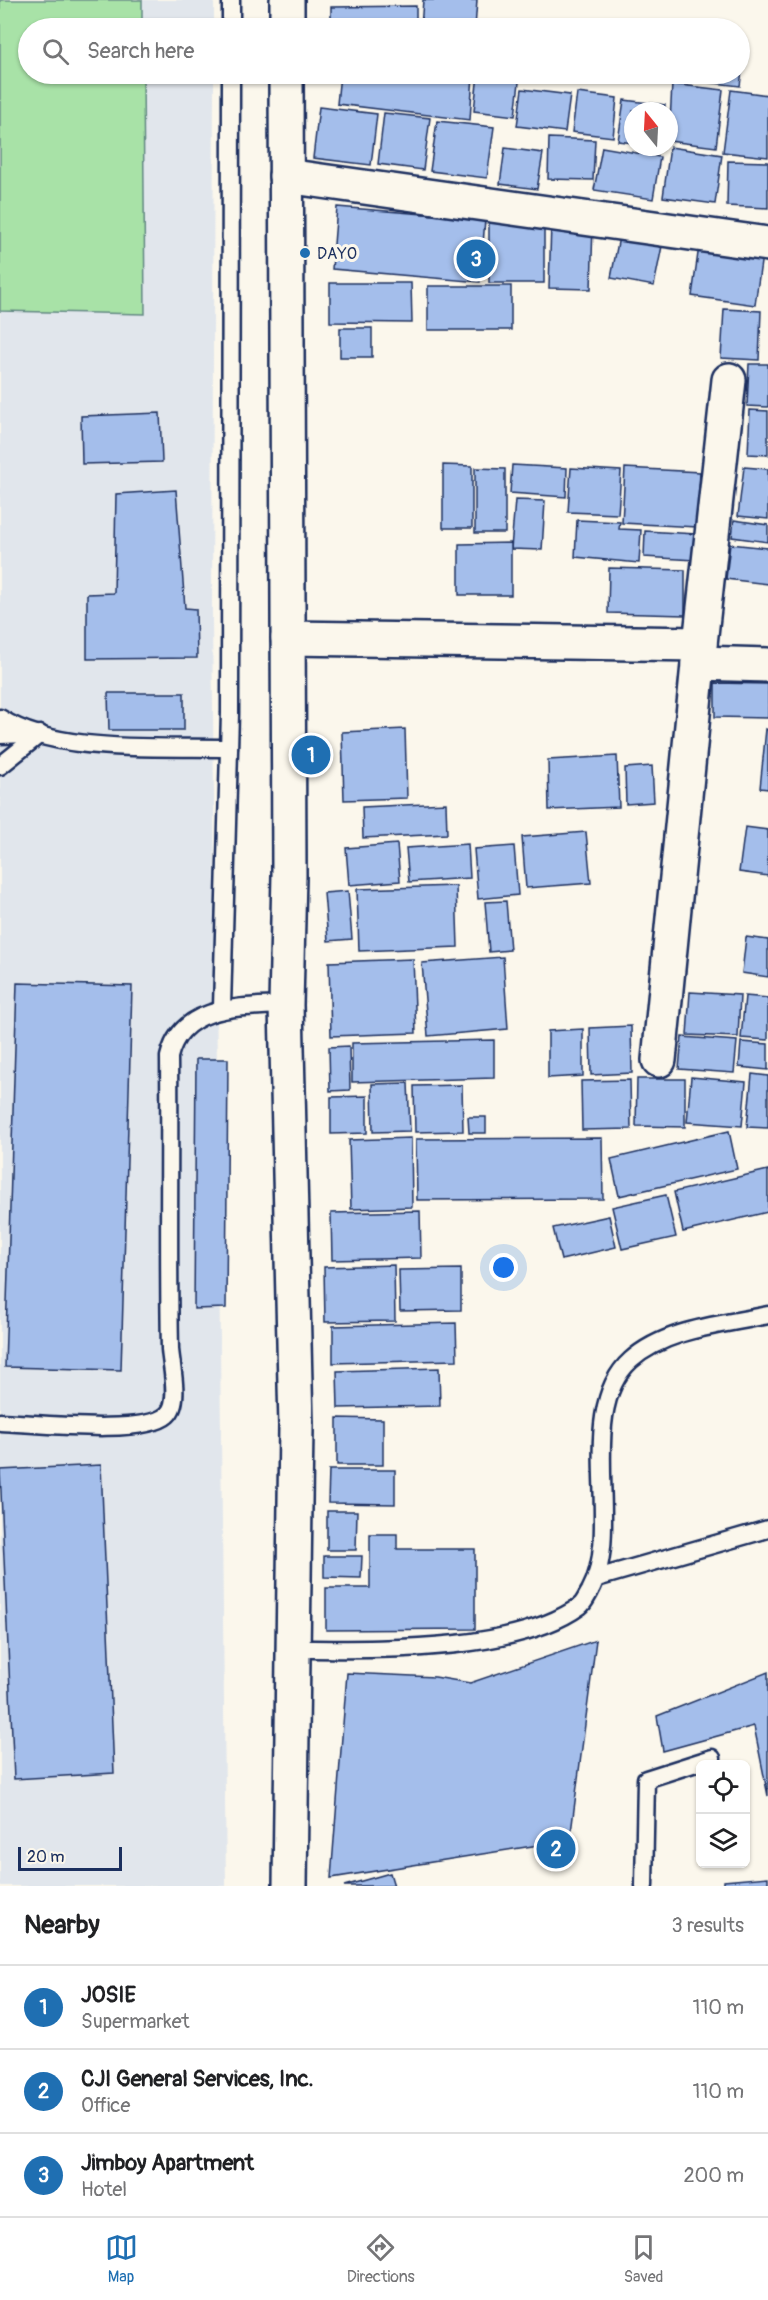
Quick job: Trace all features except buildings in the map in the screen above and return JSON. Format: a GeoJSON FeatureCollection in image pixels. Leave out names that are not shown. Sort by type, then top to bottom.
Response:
{"type":"FeatureCollection","features":[{"type":"Feature","properties":{"kind":"street"},"geometry":{"type":"LineString","coordinates":[[287,0],[287,18]]}},
{"type":"Feature","properties":{"kind":"street"},"geometry":{"type":"LineString","coordinates":[[286,84],[289,875],[286,1005],[296,1426],[291,1649],[290,1886]]}},
{"type":"Feature","properties":{"kind":"street"},"geometry":{"type":"LineString","coordinates":[[286,176],[768,244]]}},
{"type":"Feature","properties":{"kind":"street"},"geometry":{"type":"LineString","coordinates":[[659,1060],[699,653],[729,380]]}},
{"type":"Feature","properties":{"kind":"street"},"geometry":{"type":"LineString","coordinates":[[288,638],[699,653],[768,665]]}},
{"type":"Feature","properties":{"kind":"lane"},"geometry":{"type":"LineString","coordinates":[[231,0],[231,18]]}},
{"type":"Feature","properties":{"kind":"lane"},"geometry":{"type":"LineString","coordinates":[[222,1008],[230,748],[231,84]]}},
{"type":"Feature","properties":{"kind":"lane"},"geometry":{"type":"LineString","coordinates":[[0,718],[14,727],[84,744],[230,748]]}},
{"type":"Feature","properties":{"kind":"lane"},"geometry":{"type":"LineString","coordinates":[[0,735],[40,734]]}},
{"type":"Feature","properties":{"kind":"lane"},"geometry":{"type":"LineString","coordinates":[[0,766],[40,734]]}},
{"type":"Feature","properties":{"kind":"lane"},"geometry":{"type":"LineString","coordinates":[[0,1422],[125,1427],[151,1424],[167,1415],[173,1403],[170,1350],[169,1057],[173,1040],[188,1025],[222,1008],[286,1005]]}},
{"type":"Feature","properties":{"kind":"lane"},"geometry":{"type":"LineString","coordinates":[[291,1649],[398,1649],[486,1640],[554,1621],[582,1605],[597,1578],[601,1554],[603,1431],[610,1390],[631,1360],[668,1337],[768,1315]]}},
{"type":"Feature","properties":{"kind":"lane"},"geometry":{"type":"LineString","coordinates":[[597,1578],[768,1529]]}},
{"type":"Feature","properties":{"kind":"lane"},"geometry":{"type":"LineString","coordinates":[[644,1886],[646,1779],[712,1758]]}},
{"type":"Feature","properties":{"kind":"shaded area"},"geometry":{"type":"Polygon","coordinates":[[[0,0],[214,0],[214,18],[18,18],[18,84],[214,84],[212,618],[226,1886],[0,1886],[0,0]]]}},
{"type":"Feature","properties":{"kind":"green space"},"geometry":{"type":"Polygon","coordinates":[[[0,0],[142,0],[142,18],[18,18],[18,84],[143,84],[145,314],[0,311],[0,0]]]}},
{"type":"Feature","properties":{"kind":"place","name":"DAYO"},"geometry":{"type":"Point","coordinates":[305,253]}},
{"type":"Feature","properties":{"kind":"place","name":"Jimboy Apartment"},"geometry":{"type":"Point","coordinates":[476,259]}},
{"type":"Feature","properties":{"kind":"place","name":"JOSIE"},"geometry":{"type":"Point","coordinates":[311,755]}},
{"type":"Feature","properties":{"kind":"place","name":"CJI General Services, Inc."},"geometry":{"type":"Point","coordinates":[556,1849]}}]}
